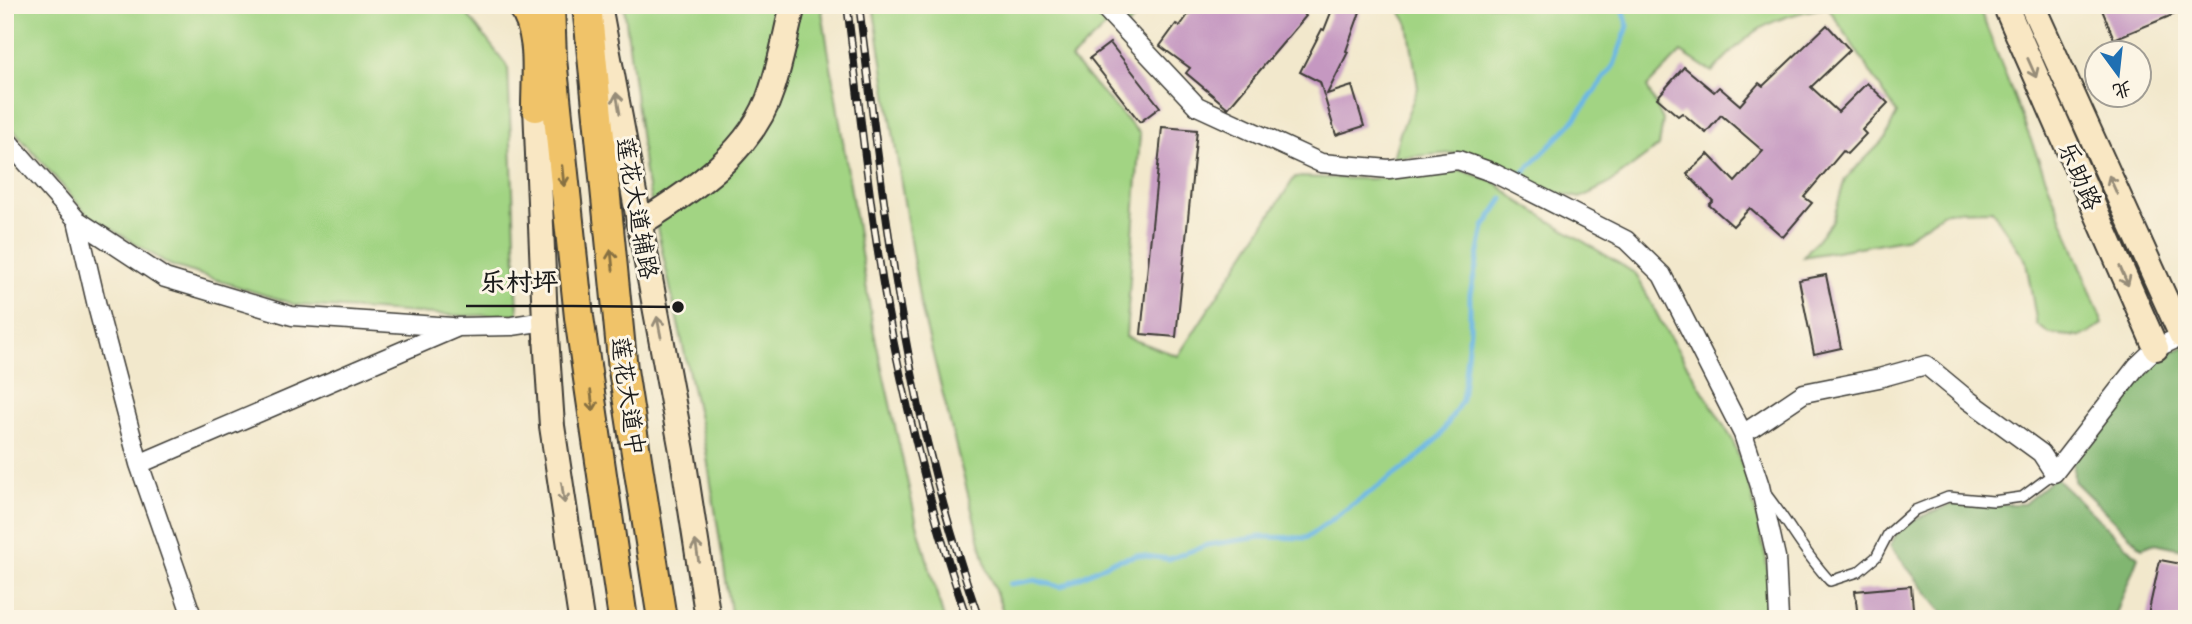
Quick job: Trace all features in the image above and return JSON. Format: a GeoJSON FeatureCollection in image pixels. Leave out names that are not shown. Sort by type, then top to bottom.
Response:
{"type":"FeatureCollection","features":[{"type":"Feature","properties":{"kind":"main road"},"geometry":{"type":"LineString","coordinates":[[521,5],[531,23],[533,35],[536,107]]}},
{"type":"Feature","properties":{"kind":"main road","name":"莲花大道中"},"geometry":{"type":"LineString","coordinates":[[550,5],[552,59],[579,317],[623,619]]}},
{"type":"Feature","properties":{"kind":"main road","name":"莲花大道中"},"geometry":{"type":"LineString","coordinates":[[587,5],[623,370],[662,619]]}},
{"type":"Feature","properties":{"kind":"main road"},"geometry":{"type":"LineString","coordinates":[[536,107],[552,59]]}},
{"type":"Feature","properties":{"kind":"street","name":"莲花大道辅路"},"geometry":{"type":"LineString","coordinates":[[599,5],[682,451],[708,619]]}},
{"type":"Feature","properties":{"kind":"street"},"geometry":{"type":"LineString","coordinates":[[639,224],[702,181],[740,145],[753,128],[772,90],[793,5]]}},
{"type":"Feature","properties":{"kind":"street"},"geometry":{"type":"LineString","coordinates":[[1102,5],[1197,106],[1321,163],[1389,169],[1458,160],[1494,173],[1626,240],[1662,275],[1743,434],[1760,486],[1776,557],[1779,619]]}},
{"type":"Feature","properties":{"kind":"street","name":"乐助路"},"geometry":{"type":"LineString","coordinates":[[2005,5],[2156,348]]}},
{"type":"Feature","properties":{"kind":"street","name":"乐助路"},"geometry":{"type":"LineString","coordinates":[[2032,5],[2182,337]]}},
{"type":"Feature","properties":{"kind":"street"},"geometry":{"type":"LineString","coordinates":[[536,107],[552,426],[581,619]]}},
{"type":"Feature","properties":{"kind":"street"},"geometry":{"type":"LineString","coordinates":[[5,138],[77,220],[165,278],[292,316],[458,327],[512,326],[545,321]]}},
{"type":"Feature","properties":{"kind":"street"},"geometry":{"type":"LineString","coordinates":[[77,220],[139,464],[193,619]]}},
{"type":"Feature","properties":{"kind":"street"},"geometry":{"type":"LineString","coordinates":[[139,464],[458,327]]}},
{"type":"Feature","properties":{"kind":"street"},"geometry":{"type":"LineString","coordinates":[[1743,434],[1804,393],[1879,379],[1926,365],[2041,453],[2054,473],[2137,366],[2156,348],[2182,337]]}},
{"type":"Feature","properties":{"kind":"lane"},"geometry":{"type":"LineString","coordinates":[[1760,486],[1790,524],[1811,561],[1830,581],[1858,572],[1876,557],[1888,534],[1915,510],[1948,498],[1993,501],[2022,496],[2054,473]]}},
{"type":"Feature","properties":{"kind":"green space"},"geometry":{"type":"Polygon","coordinates":[[[5,5],[460,5],[508,67],[518,314],[465,316],[296,305],[170,265],[86,213],[5,120],[5,5]]]}},
{"type":"Feature","properties":{"kind":"green space"},"geometry":{"type":"Polygon","coordinates":[[[624,5],[821,5],[873,328],[917,524],[944,619],[732,619],[706,451],[645,173],[624,5]]]}},
{"type":"Feature","properties":{"kind":"green space"},"geometry":{"type":"Polygon","coordinates":[[[873,5],[1147,5],[1128,26],[1119,14],[1071,59],[1140,134],[1126,337],[1178,356],[1295,177],[1372,179],[1461,170],[1495,182],[1518,201],[1636,274],[1662,324],[1732,439],[1750,487],[1766,558],[1771,619],[1006,619],[987,570],[920,303],[873,5]]]}},
{"type":"Feature","properties":{"kind":"green space"},"geometry":{"type":"Polygon","coordinates":[[[1396,5],[1978,5],[2103,324],[2081,337],[2050,334],[2037,325],[2026,261],[1992,210],[1947,211],[1904,239],[1803,257],[1833,220],[1845,179],[1885,139],[1897,113],[1828,7],[1791,15],[1763,27],[1738,45],[1712,72],[1681,52],[1647,87],[1663,120],[1659,146],[1607,185],[1580,198],[1541,189],[1454,153],[1393,158],[1418,88],[1408,24],[1396,5]]]}},
{"type":"Feature","properties":{"kind":"green space"},"geometry":{"type":"Polygon","coordinates":[[[2187,346],[2187,550],[2155,543],[2142,548],[2074,481],[2073,456],[2113,403],[2156,357],[2187,346]]]}},
{"type":"Feature","properties":{"kind":"green space"},"geometry":{"type":"Polygon","coordinates":[[[2055,477],[2138,557],[2114,619],[1948,619],[1890,546],[1896,534],[1915,519],[1953,504],[2024,504],[2055,477]]]}},
{"type":"Feature","properties":{"kind":"building"},"geometry":{"type":"Polygon","coordinates":[[[1195,5],[1294,5],[1306,16],[1228,108],[1186,73],[1190,68],[1160,46],[1176,24],[1180,26],[1195,5]]]}},
{"type":"Feature","properties":{"kind":"building"},"geometry":{"type":"Polygon","coordinates":[[[1334,5],[1360,12],[1346,51],[1348,52],[1327,94],[1352,86],[1364,126],[1336,135],[1320,82],[1300,72],[1322,29],[1324,30],[1334,5]]]}},
{"type":"Feature","properties":{"kind":"building"},"geometry":{"type":"Polygon","coordinates":[[[2100,5],[2187,5],[2187,9],[2114,38],[2100,5]]]}},
{"type":"Feature","properties":{"kind":"building"},"geometry":{"type":"Polygon","coordinates":[[[1827,25],[1850,50],[1811,87],[1838,112],[1867,83],[1888,103],[1862,130],[1866,134],[1847,154],[1843,151],[1804,197],[1812,203],[1783,237],[1750,208],[1733,226],[1709,205],[1713,201],[1687,174],[1708,154],[1735,182],[1763,151],[1721,115],[1706,133],[1682,113],[1678,116],[1657,98],[1684,67],[1714,92],[1719,87],[1740,105],[1759,83],[1763,86],[1827,25]]]}},
{"type":"Feature","properties":{"kind":"building"},"geometry":{"type":"Polygon","coordinates":[[[1110,43],[1160,107],[1140,122],[1090,58],[1110,43]]]}},
{"type":"Feature","properties":{"kind":"building"},"geometry":{"type":"Polygon","coordinates":[[[1162,127],[1197,130],[1176,337],[1141,334],[1162,127]]]}},
{"type":"Feature","properties":{"kind":"building"},"geometry":{"type":"Polygon","coordinates":[[[1826,275],[1841,348],[1814,354],[1799,280],[1826,275]]]}},
{"type":"Feature","properties":{"kind":"building"},"geometry":{"type":"Polygon","coordinates":[[[2160,560],[2187,565],[2187,619],[2147,619],[2160,560]]]}},
{"type":"Feature","properties":{"kind":"building"},"geometry":{"type":"Polygon","coordinates":[[[1911,586],[1914,619],[1858,619],[1855,591],[1911,586]]]}},
{"type":"Feature","properties":{"kind":"waterway"},"geometry":{"type":"LineString","coordinates":[[1523,173],[1572,123],[1614,65],[1628,26],[1622,5]]}},
{"type":"Feature","properties":{"kind":"waterway"},"geometry":{"type":"LineString","coordinates":[[1010,584],[1034,580],[1061,587],[1111,562],[1137,555],[1169,559],[1207,545],[1261,537],[1306,538],[1414,461],[1440,436],[1462,400],[1470,329],[1470,294],[1484,227],[1503,199]]}},
{"type":"Feature","properties":{"kind":"railway"},"geometry":{"type":"LineString","coordinates":[[847,5],[869,187],[890,323],[929,494],[967,619]]}},
{"type":"Feature","properties":{"kind":"railway"},"geometry":{"type":"LineString","coordinates":[[859,5],[888,232],[911,368],[940,494],[979,619]]}},
{"type":"Feature","properties":{"kind":"place","name":"乐村坪"},"geometry":{"type":"Point","coordinates":[678,307]}}]}
